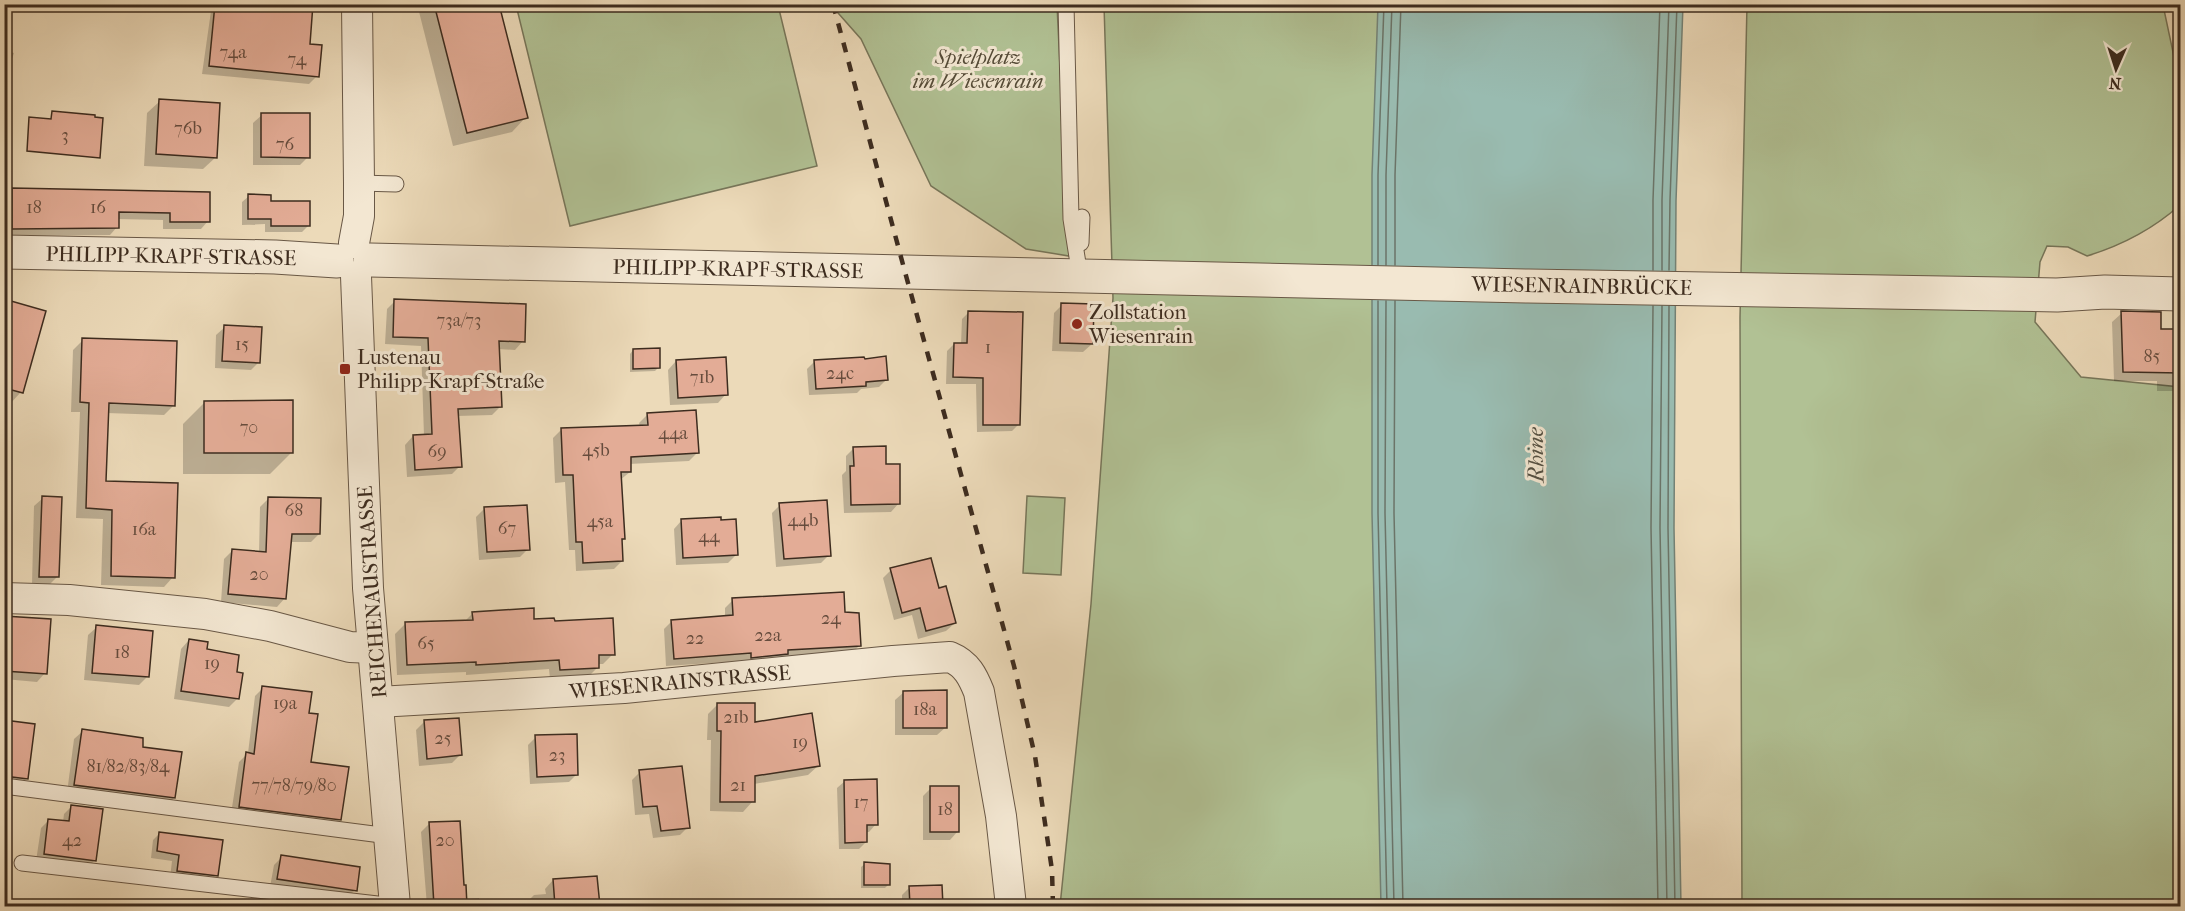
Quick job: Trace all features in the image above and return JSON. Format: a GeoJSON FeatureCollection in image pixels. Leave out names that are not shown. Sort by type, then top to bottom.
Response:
{"type":"FeatureCollection","features":[{"type":"Feature","properties":{"kind":"street","name":"REICHENAUSTRASSE"},"geometry":{"type":"LineString","coordinates":[[357,4],[359,216],[354,260],[368,588],[395,906]]}},
{"type":"Feature","properties":{"kind":"street","name":"PHILIPP-KRAPF-STRASSE"},"geometry":{"type":"LineString","coordinates":[[4,252],[1093,276]]}},
{"type":"Feature","properties":{"kind":"street","name":"WIESENRAINBRÜCKE"},"geometry":{"type":"LineString","coordinates":[[1093,276],[2057,295],[2105,292],[2181,294]]}},
{"type":"Feature","properties":{"kind":"street"},"geometry":{"type":"LineString","coordinates":[[4,598],[81,600],[205,614],[270,626],[350,647],[373,648]]}},
{"type":"Feature","properties":{"kind":"street","name":"WIESENRAINSTRASSE"},"geometry":{"type":"LineString","coordinates":[[378,702],[624,688],[950,657],[958,660],[974,678],[979,692],[1001,816],[1011,906]]}},
{"type":"Feature","properties":{"kind":"lane"},"geometry":{"type":"LineString","coordinates":[[1066,4],[1071,219],[1093,276]]}},
{"type":"Feature","properties":{"kind":"lane"},"geometry":{"type":"LineString","coordinates":[[359,183],[396,184]]}},
{"type":"Feature","properties":{"kind":"lane"},"geometry":{"type":"LineString","coordinates":[[1082,217],[1093,276]]}},
{"type":"Feature","properties":{"kind":"lane"},"geometry":{"type":"LineString","coordinates":[[4,786],[389,836]]}},
{"type":"Feature","properties":{"kind":"lane"},"geometry":{"type":"LineString","coordinates":[[22,863],[395,906]]}},
{"type":"Feature","properties":{"kind":"green space"},"geometry":{"type":"Polygon","coordinates":[[[516,5],[778,5],[817,166],[570,226],[516,5]]]}},
{"type":"Feature","properties":{"kind":"green space","name":"Spielplatz im Wiesenrain"},"geometry":{"type":"Polygon","coordinates":[[[831,5],[1057,5],[1069,256],[1026,249],[931,186],[861,39],[831,5]]]}},
{"type":"Feature","properties":{"kind":"green space"},"geometry":{"type":"Polygon","coordinates":[[[1104,5],[1381,5],[1382,906],[1060,906],[1091,604],[1113,298],[1104,5]]]}},
{"type":"Feature","properties":{"kind":"green space"},"geometry":{"type":"Polygon","coordinates":[[[1747,5],[2163,5],[2180,85],[2180,205],[2159,222],[2136,236],[2087,256],[2068,247],[2047,246],[2040,262],[2035,322],[2081,377],[2180,387],[2180,906],[1742,906],[1740,318],[1747,5]]]}},
{"type":"Feature","properties":{"kind":"green space"},"geometry":{"type":"Polygon","coordinates":[[[1027,496],[1065,498],[1061,575],[1023,573],[1027,496]]]}},
{"type":"Feature","properties":{"kind":"water","name":"Rhine"},"geometry":{"type":"Polygon","coordinates":[[[1378,5],[1683,5],[1676,201],[1674,528],[1681,906],[1381,906],[1372,513],[1372,175],[1378,5]]]}},
{"type":"Feature","properties":{"kind":"building"},"geometry":{"type":"Polygon","coordinates":[[[215,4],[313,4],[310,44],[322,45],[319,77],[209,66],[215,4]]]}},
{"type":"Feature","properties":{"kind":"building"},"geometry":{"type":"Polygon","coordinates":[[[434,4],[499,4],[528,118],[467,133],[434,4]]]}},
{"type":"Feature","properties":{"kind":"building"},"geometry":{"type":"Polygon","coordinates":[[[159,99],[220,103],[217,158],[156,154],[159,99]]]}},
{"type":"Feature","properties":{"kind":"building"},"geometry":{"type":"Polygon","coordinates":[[[52,111],[95,115],[95,117],[103,118],[100,158],[27,151],[29,117],[51,119],[52,111]]]}},
{"type":"Feature","properties":{"kind":"building"},"geometry":{"type":"Polygon","coordinates":[[[261,113],[310,113],[310,158],[261,157],[261,113]]]}},
{"type":"Feature","properties":{"kind":"building"},"geometry":{"type":"Polygon","coordinates":[[[12,188],[210,192],[210,222],[170,222],[170,213],[119,212],[119,228],[12,229],[12,188]]]}},
{"type":"Feature","properties":{"kind":"building"},"geometry":{"type":"Polygon","coordinates":[[[248,194],[271,195],[271,201],[310,201],[310,226],[271,226],[271,219],[248,219],[248,194]]]}},
{"type":"Feature","properties":{"kind":"building"},"geometry":{"type":"Polygon","coordinates":[[[4,299],[46,311],[23,393],[4,388],[4,299]]]}},
{"type":"Feature","properties":{"kind":"building"},"geometry":{"type":"Polygon","coordinates":[[[394,299],[526,304],[525,342],[499,341],[502,407],[458,409],[462,467],[415,470],[413,435],[432,434],[428,338],[393,337],[394,299]]]}},
{"type":"Feature","properties":{"kind":"building","name":"Zollstation Wiesenrain"},"geometry":{"type":"Polygon","coordinates":[[[1061,303],[1094,304],[1093,344],[1060,343],[1061,303]]]}},
{"type":"Feature","properties":{"kind":"building"},"geometry":{"type":"Polygon","coordinates":[[[968,311],[1023,312],[1020,425],[983,425],[983,378],[953,377],[954,343],[967,343],[968,311]]]}},
{"type":"Feature","properties":{"kind":"building"},"geometry":{"type":"Polygon","coordinates":[[[2121,311],[2161,312],[2161,329],[2181,329],[2181,373],[2123,372],[2121,311]]]}},
{"type":"Feature","properties":{"kind":"building"},"geometry":{"type":"Polygon","coordinates":[[[224,325],[262,327],[260,363],[222,361],[224,325]]]}},
{"type":"Feature","properties":{"kind":"building"},"geometry":{"type":"Polygon","coordinates":[[[82,338],[177,341],[175,406],[109,403],[106,481],[178,483],[175,578],[111,576],[112,510],[86,508],[89,403],[80,402],[82,338]]]}},
{"type":"Feature","properties":{"kind":"building"},"geometry":{"type":"Polygon","coordinates":[[[660,348],[660,368],[633,369],[633,349],[660,348]]]}},
{"type":"Feature","properties":{"kind":"building"},"geometry":{"type":"Polygon","coordinates":[[[886,356],[888,380],[866,382],[866,386],[816,389],[814,360],[864,357],[865,359],[886,356]]]}},
{"type":"Feature","properties":{"kind":"building"},"geometry":{"type":"Polygon","coordinates":[[[726,357],[728,395],[678,398],[676,360],[726,357]]]}},
{"type":"Feature","properties":{"kind":"building"},"geometry":{"type":"Polygon","coordinates":[[[293,400],[293,453],[204,453],[204,401],[293,400]]]}},
{"type":"Feature","properties":{"kind":"building"},"geometry":{"type":"Polygon","coordinates":[[[696,410],[699,453],[631,457],[631,472],[621,472],[625,539],[622,539],[623,561],[583,563],[582,542],[576,542],[573,475],[563,475],[561,428],[648,425],[647,413],[696,410]]]}},
{"type":"Feature","properties":{"kind":"building"},"geometry":{"type":"Polygon","coordinates":[[[886,446],[886,464],[900,464],[900,504],[851,505],[850,466],[854,466],[853,447],[886,446]]]}},
{"type":"Feature","properties":{"kind":"building"},"geometry":{"type":"Polygon","coordinates":[[[42,496],[62,497],[59,577],[39,577],[42,496]]]}},
{"type":"Feature","properties":{"kind":"building"},"geometry":{"type":"Polygon","coordinates":[[[268,497],[321,498],[320,534],[292,534],[286,599],[228,594],[232,549],[266,552],[268,497]]]}},
{"type":"Feature","properties":{"kind":"building"},"geometry":{"type":"Polygon","coordinates":[[[827,500],[831,556],[784,559],[779,503],[827,500]]]}},
{"type":"Feature","properties":{"kind":"building"},"geometry":{"type":"Polygon","coordinates":[[[527,505],[530,550],[487,552],[484,507],[527,505]]]}},
{"type":"Feature","properties":{"kind":"building"},"geometry":{"type":"Polygon","coordinates":[[[721,517],[721,520],[736,519],[738,555],[683,558],[681,519],[721,517]]]}},
{"type":"Feature","properties":{"kind":"building"},"geometry":{"type":"Polygon","coordinates":[[[931,558],[939,588],[946,586],[956,623],[926,631],[920,608],[902,613],[890,568],[931,558]]]}},
{"type":"Feature","properties":{"kind":"building"},"geometry":{"type":"Polygon","coordinates":[[[844,592],[845,612],[859,613],[861,646],[788,650],[788,654],[751,658],[751,653],[674,659],[671,620],[733,615],[732,598],[844,592]]]}},
{"type":"Feature","properties":{"kind":"building"},"geometry":{"type":"Polygon","coordinates":[[[534,608],[534,619],[554,618],[555,621],[613,618],[615,655],[599,655],[599,668],[560,670],[559,660],[476,665],[476,662],[407,665],[405,622],[473,620],[472,612],[534,608]]]}},
{"type":"Feature","properties":{"kind":"building"},"geometry":{"type":"Polygon","coordinates":[[[4,616],[51,619],[47,674],[4,671],[4,616]]]}},
{"type":"Feature","properties":{"kind":"building"},"geometry":{"type":"Polygon","coordinates":[[[96,625],[153,631],[149,677],[92,673],[96,625]]]}},
{"type":"Feature","properties":{"kind":"building"},"geometry":{"type":"Polygon","coordinates":[[[189,639],[208,642],[207,649],[239,655],[237,672],[243,673],[239,699],[181,691],[189,639]]]}},
{"type":"Feature","properties":{"kind":"building"},"geometry":{"type":"Polygon","coordinates":[[[262,686],[312,692],[309,713],[318,714],[311,762],[349,767],[341,820],[239,807],[246,752],[254,754],[262,686]]]}},
{"type":"Feature","properties":{"kind":"building"},"geometry":{"type":"Polygon","coordinates":[[[947,690],[947,728],[903,728],[903,691],[947,690]]]}},
{"type":"Feature","properties":{"kind":"building"},"geometry":{"type":"Polygon","coordinates":[[[717,703],[755,703],[755,722],[812,713],[820,766],[755,776],[755,802],[720,802],[721,731],[717,731],[717,703]]]}},
{"type":"Feature","properties":{"kind":"building"},"geometry":{"type":"Polygon","coordinates":[[[459,718],[462,755],[427,759],[424,720],[459,718]]]}},
{"type":"Feature","properties":{"kind":"building"},"geometry":{"type":"Polygon","coordinates":[[[4,720],[35,724],[28,779],[4,776],[4,720]]]}},
{"type":"Feature","properties":{"kind":"building"},"geometry":{"type":"Polygon","coordinates":[[[82,729],[143,738],[143,747],[182,752],[175,798],[74,785],[82,729]]]}},
{"type":"Feature","properties":{"kind":"building"},"geometry":{"type":"Polygon","coordinates":[[[577,734],[578,775],[537,777],[535,735],[577,734]]]}},
{"type":"Feature","properties":{"kind":"building"},"geometry":{"type":"Polygon","coordinates":[[[682,766],[690,828],[661,831],[657,806],[643,807],[639,770],[682,766]]]}},
{"type":"Feature","properties":{"kind":"building"},"geometry":{"type":"Polygon","coordinates":[[[877,779],[878,825],[867,825],[867,842],[845,843],[844,780],[877,779]]]}},
{"type":"Feature","properties":{"kind":"building"},"geometry":{"type":"Polygon","coordinates":[[[930,786],[959,786],[959,832],[930,832],[930,786]]]}},
{"type":"Feature","properties":{"kind":"building"},"geometry":{"type":"Polygon","coordinates":[[[71,805],[103,809],[96,861],[44,854],[48,819],[69,821],[71,805]]]}},
{"type":"Feature","properties":{"kind":"building"},"geometry":{"type":"Polygon","coordinates":[[[460,821],[467,906],[434,906],[429,822],[460,821]]]}},
{"type":"Feature","properties":{"kind":"building"},"geometry":{"type":"Polygon","coordinates":[[[159,832],[223,840],[218,876],[177,871],[179,855],[157,851],[159,832]]]}},
{"type":"Feature","properties":{"kind":"building"},"geometry":{"type":"Polygon","coordinates":[[[281,855],[360,867],[357,891],[277,879],[281,855]]]}},
{"type":"Feature","properties":{"kind":"building"},"geometry":{"type":"Polygon","coordinates":[[[864,862],[890,864],[890,885],[864,885],[864,862]]]}},
{"type":"Feature","properties":{"kind":"building"},"geometry":{"type":"Polygon","coordinates":[[[597,876],[600,906],[555,906],[553,879],[597,876]]]}},
{"type":"Feature","properties":{"kind":"building"},"geometry":{"type":"Polygon","coordinates":[[[942,885],[943,906],[910,906],[909,886],[942,885]]]}},
{"type":"Feature","properties":{"kind":"railway"},"geometry":{"type":"LineString","coordinates":[[833,4],[1014,666],[1035,756],[1052,870],[1053,906]]}},
{"type":"Feature","properties":{"kind":"place","name":"Zollstation Wiesenrain"},"geometry":{"type":"Point","coordinates":[1077,324]}},
{"type":"Feature","properties":{"kind":"place","name":"Lustenau Philipp-Krapf-Straße"},"geometry":{"type":"Point","coordinates":[345,369]}}]}
